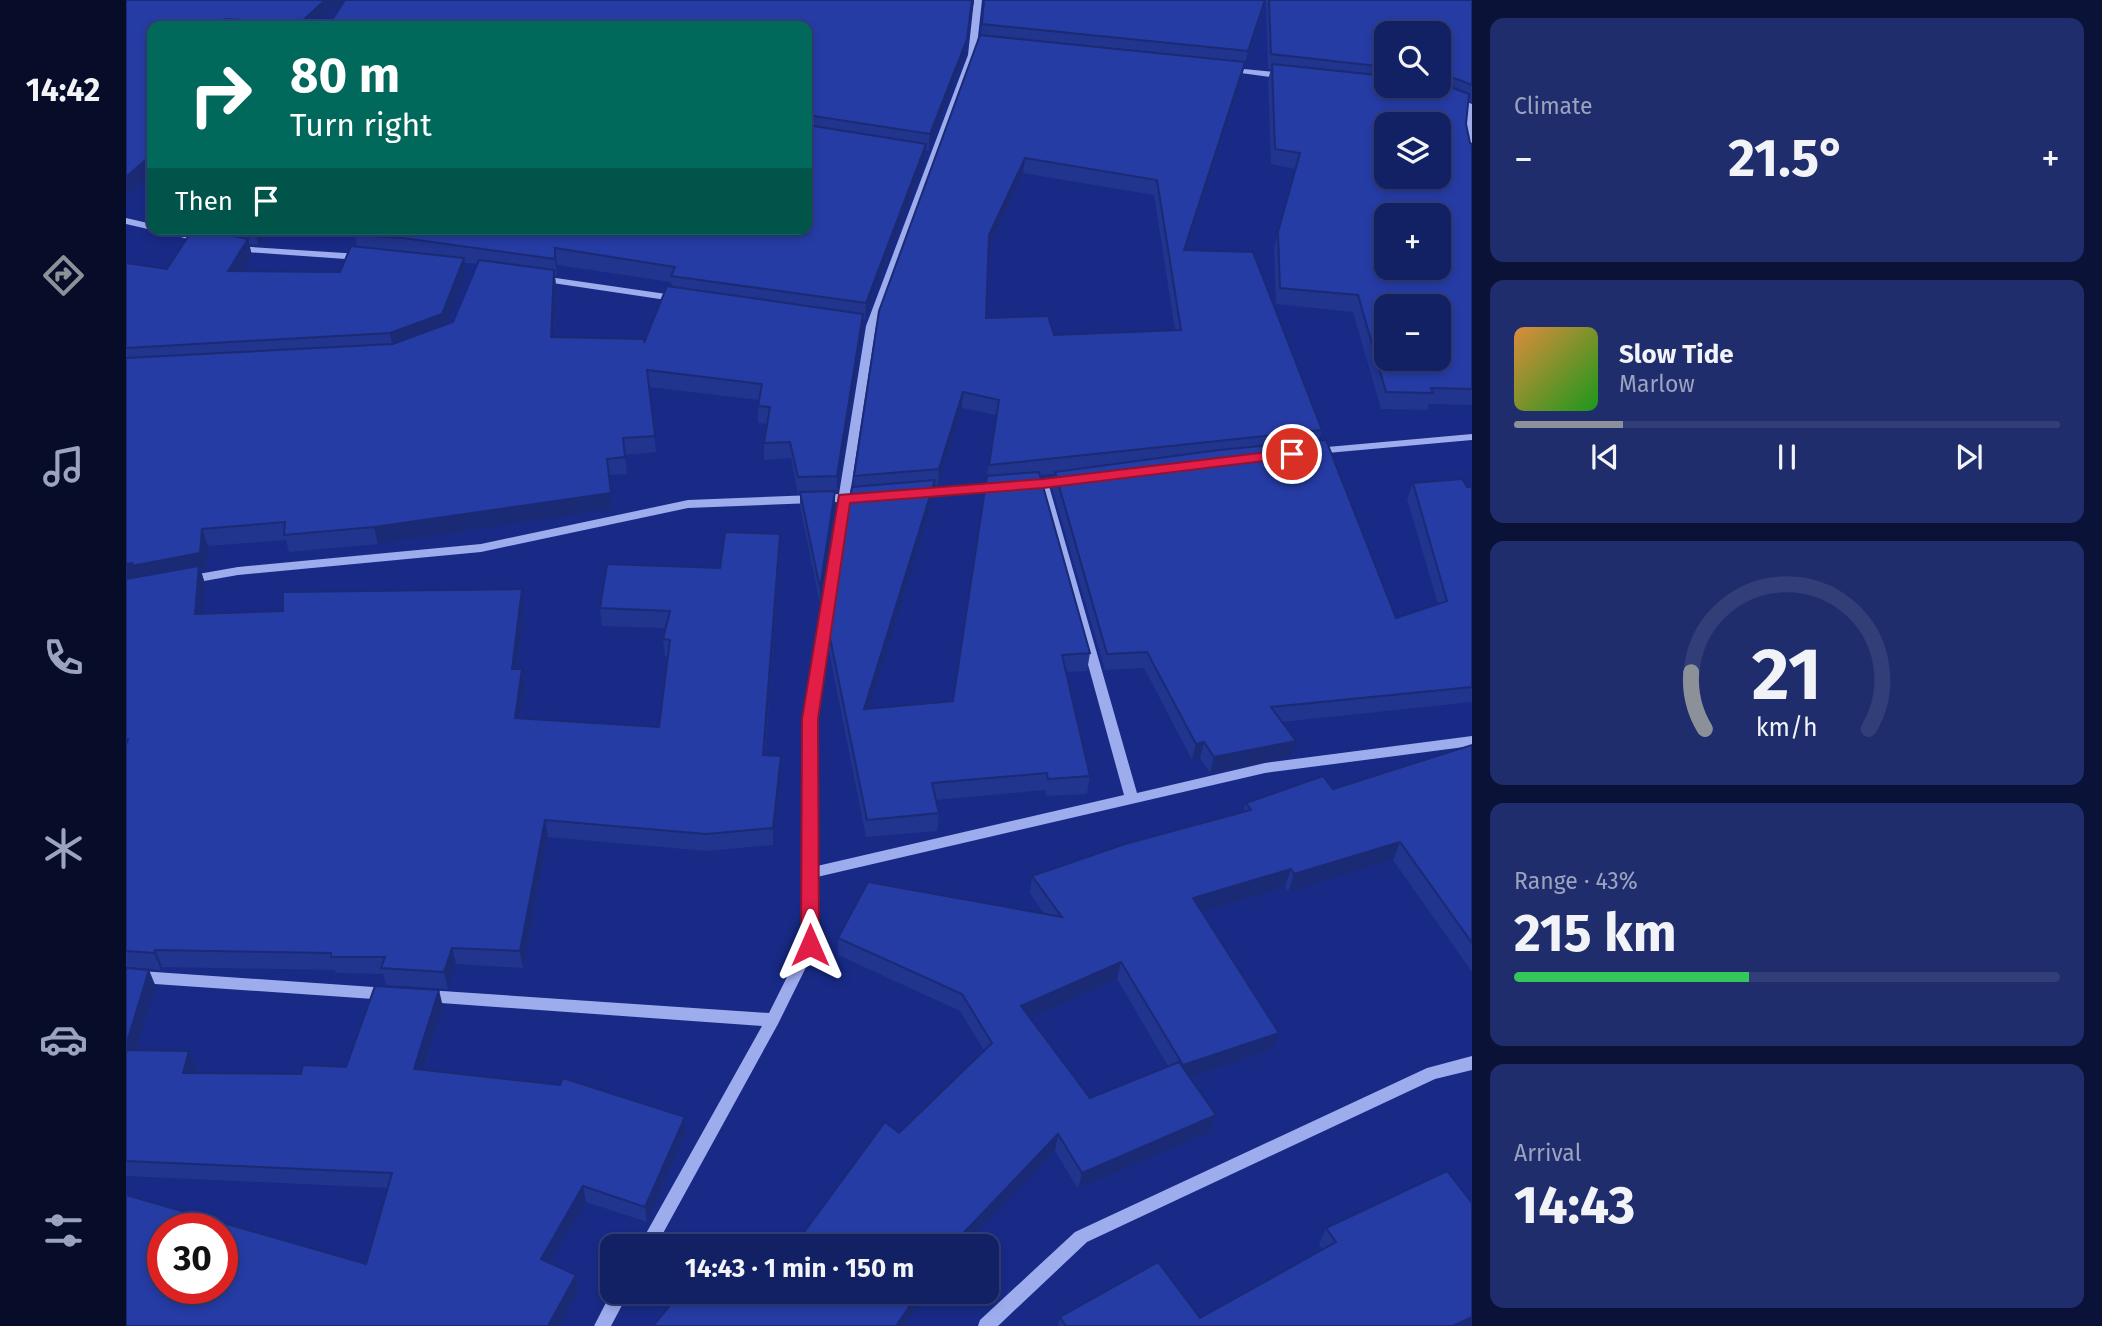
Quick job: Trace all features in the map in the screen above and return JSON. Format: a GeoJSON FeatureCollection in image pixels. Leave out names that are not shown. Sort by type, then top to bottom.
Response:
{"type":"FeatureCollection","features":[{"type":"Feature","properties":{"kind":"street"},"geometry":{"type":"LineString","coordinates":[[654,1234],[773,1020],[810,945],[810,719],[871,326],[928,155],[972,55],[978,0]]}},
{"type":"Feature","properties":{"kind":"street"},"geometry":{"type":"LineString","coordinates":[[973,43],[987,44]]}},
{"type":"Feature","properties":{"kind":"street"},"geometry":{"type":"LineString","coordinates":[[1221,69],[1290,76]]}},
{"type":"Feature","properties":{"kind":"street"},"geometry":{"type":"LineString","coordinates":[[1448,98],[1471,107],[1468,139],[1472,158]]}},
{"type":"Feature","properties":{"kind":"street"},"geometry":{"type":"LineString","coordinates":[[126,221],[147,227]]}},
{"type":"Feature","properties":{"kind":"street"},"geometry":{"type":"LineString","coordinates":[[181,235],[210,243]]}},
{"type":"Feature","properties":{"kind":"street"},"geometry":{"type":"LineString","coordinates":[[223,246],[367,257]]}},
{"type":"Feature","properties":{"kind":"street"},"geometry":{"type":"LineString","coordinates":[[530,278],[694,301]]}},
{"type":"Feature","properties":{"kind":"street"},"geometry":{"type":"LineString","coordinates":[[857,324],[871,326]]}},
{"type":"Feature","properties":{"kind":"street"},"geometry":{"type":"LineString","coordinates":[[1296,453],[1472,437]]}},
{"type":"Feature","properties":{"kind":"street"},"geometry":{"type":"LineString","coordinates":[[910,494],[1083,478]]}},
{"type":"Feature","properties":{"kind":"street"},"geometry":{"type":"LineString","coordinates":[[1043,483],[1132,799]]}},
{"type":"Feature","properties":{"kind":"street"},"geometry":{"type":"LineString","coordinates":[[176,582],[238,571],[481,548],[688,504],[884,496]]}},
{"type":"Feature","properties":{"kind":"street"},"geometry":{"type":"LineString","coordinates":[[810,873],[1265,768],[1472,741]]}},
{"type":"Feature","properties":{"kind":"street"},"geometry":{"type":"LineString","coordinates":[[126,976],[773,1020]]}},
{"type":"Feature","properties":{"kind":"street"},"geometry":{"type":"LineString","coordinates":[[986,1326],[1082,1237],[1432,1073],[1472,1063]]}},
{"type":"Feature","properties":{"kind":"street"},"geometry":{"type":"LineString","coordinates":[[602,1326],[614,1304]]}},
{"type":"Feature","properties":{"kind":"building"},"geometry":{"type":"Polygon","coordinates":[[[126,0],[325,0],[302,21],[147,21],[147,158],[126,177],[126,0]]]}},
{"type":"Feature","properties":{"kind":"building"},"geometry":{"type":"Polygon","coordinates":[[[345,0],[972,0],[967,39],[930,134],[812,116],[812,21],[331,21],[345,0]]]}},
{"type":"Feature","properties":{"kind":"building"},"geometry":{"type":"Polygon","coordinates":[[[984,0],[1265,0],[1248,51],[982,24],[984,0]]]}},
{"type":"Feature","properties":{"kind":"building"},"geometry":{"type":"Polygon","coordinates":[[[1269,0],[1472,0],[1472,85],[1451,77],[1451,21],[1374,21],[1374,66],[1271,54],[1269,0]]]}},
{"type":"Feature","properties":{"kind":"building"},"geometry":{"type":"Polygon","coordinates":[[[980,35],[1245,62],[1184,250],[1253,252],[1322,430],[989,465],[999,400],[963,392],[939,469],[854,476],[879,311],[980,35]],[[1025,158],[989,235],[986,318],[1048,316],[1054,335],[1181,330],[1157,180],[1025,158]]]}},
{"type":"Feature","properties":{"kind":"building"},"geometry":{"type":"Polygon","coordinates":[[[1272,64],[1374,75],[1374,98],[1451,98],[1451,87],[1469,94],[1466,124],[1472,144],[1472,389],[1431,388],[1433,393],[1386,392],[1380,371],[1451,371],[1451,294],[1374,294],[1374,350],[1358,295],[1280,288],[1278,232],[1300,153],[1275,149],[1272,64]]]}},
{"type":"Feature","properties":{"kind":"building"},"geometry":{"type":"Polygon","coordinates":[[[812,126],[926,144],[866,303],[671,276],[675,267],[555,248],[555,259],[403,238],[355,235],[812,235],[812,126]]]}},
{"type":"Feature","properties":{"kind":"building"},"geometry":{"type":"Polygon","coordinates":[[[189,235],[228,235],[248,239],[228,271],[340,272],[351,246],[464,258],[442,314],[390,333],[126,348],[126,263],[167,269],[189,235]]]}},
{"type":"Feature","properties":{"kind":"building"},"geometry":{"type":"Polygon","coordinates":[[[479,260],[554,270],[551,337],[644,339],[644,343],[667,286],[863,314],[837,476],[798,477],[790,442],[764,443],[770,407],[758,406],[762,384],[647,370],[655,436],[623,438],[625,457],[607,459],[611,493],[374,527],[284,535],[285,522],[202,529],[200,553],[131,566],[132,563],[126,564],[126,358],[393,344],[453,322],[479,260]]]}},
{"type":"Feature","properties":{"kind":"building"},"geometry":{"type":"Polygon","coordinates":[[[1326,440],[1396,618],[1447,601],[1413,483],[1462,479],[1467,487],[1472,487],[1472,687],[1271,707],[1296,741],[1214,757],[1204,742],[1196,744],[1147,652],[1107,654],[1055,472],[1219,450],[1326,440]]]}},
{"type":"Feature","properties":{"kind":"building"},"geometry":{"type":"Polygon","coordinates":[[[1039,472],[1090,653],[1062,655],[1090,776],[1048,779],[1047,773],[932,783],[939,813],[867,820],[829,633],[852,487],[935,480],[864,709],[953,701],[987,476],[1039,472]]]}},
{"type":"Feature","properties":{"kind":"building"},"geometry":{"type":"Polygon","coordinates":[[[835,491],[820,588],[800,492],[835,491]]]}},
{"type":"Feature","properties":{"kind":"building"},"geometry":{"type":"Polygon","coordinates":[[[725,532],[780,534],[763,755],[781,756],[773,828],[706,834],[545,820],[520,951],[452,948],[444,972],[381,968],[385,957],[331,957],[331,953],[126,951],[126,579],[199,566],[195,614],[283,611],[283,592],[522,589],[512,669],[522,669],[515,718],[659,727],[670,640],[663,639],[670,611],[600,608],[607,564],[720,568],[725,532]]]}},
{"type":"Feature","properties":{"kind":"building"},"geometry":{"type":"Polygon","coordinates":[[[1472,745],[1472,943],[1400,842],[1294,874],[1291,869],[1193,898],[1279,1033],[1183,1065],[1121,962],[1021,1006],[1090,1098],[1179,1062],[1216,1115],[1082,1173],[1058,1134],[962,1234],[803,1234],[885,1122],[899,1133],[992,1043],[962,994],[838,938],[868,882],[1062,917],[1032,876],[1125,844],[1251,810],[1246,803],[1323,776],[1333,789],[1472,745]]]}},
{"type":"Feature","properties":{"kind":"building"},"geometry":{"type":"Polygon","coordinates":[[[126,968],[149,970],[126,1045],[126,968]]]}},
{"type":"Feature","properties":{"kind":"building"},"geometry":{"type":"Polygon","coordinates":[[[375,986],[439,990],[414,1069],[560,1085],[563,1078],[685,1117],[645,1207],[583,1186],[541,1259],[576,1275],[548,1326],[126,1326],[126,1195],[189,1213],[147,1213],[147,1304],[238,1304],[238,1227],[366,1264],[392,1173],[126,1161],[126,1050],[189,1051],[183,1073],[301,1074],[303,1065],[346,1067],[375,986]]]}},
{"type":"Feature","properties":{"kind":"building"},"geometry":{"type":"Polygon","coordinates":[[[1447,1171],[1472,1203],[1472,1317],[1453,1326],[1066,1326],[1060,1317],[1158,1262],[1200,1318],[1336,1242],[1326,1228],[1447,1171]]]}},
{"type":"Feature","properties":{"kind":"building"},"geometry":{"type":"Polygon","coordinates":[[[671,1304],[911,1304],[896,1326],[653,1326],[671,1304]]]}},
{"type":"Feature","properties":{"kind":"route"},"geometry":{"type":"LineString","coordinates":[[810,945],[810,719],[844,499],[1043,483],[1292,454]]}}]}
